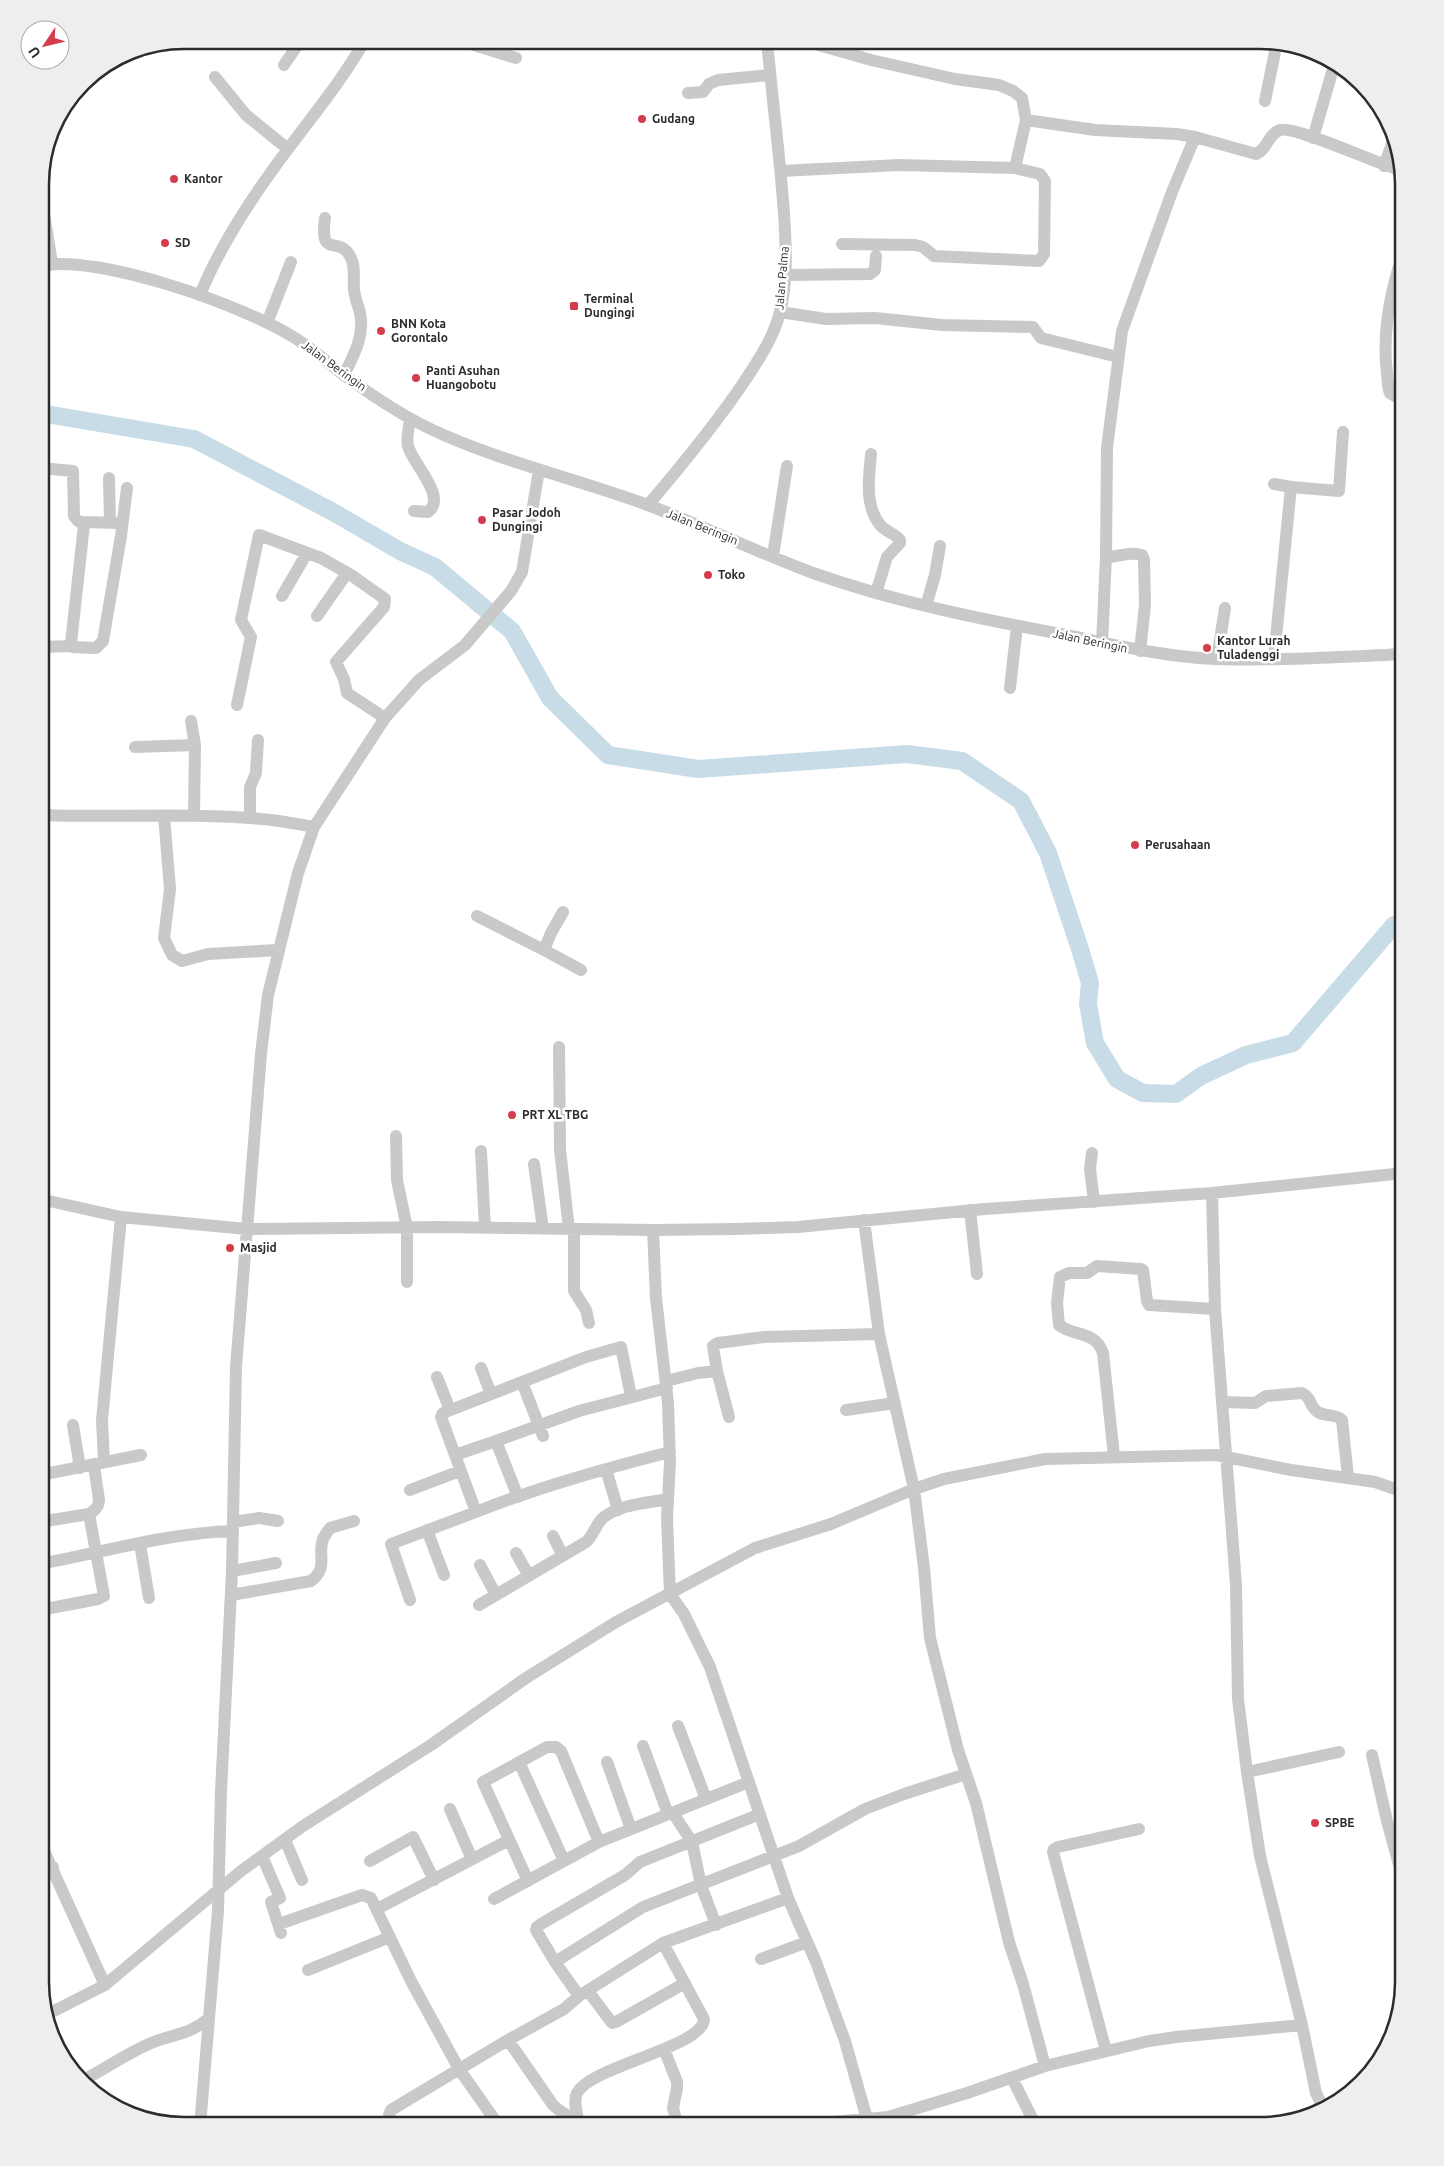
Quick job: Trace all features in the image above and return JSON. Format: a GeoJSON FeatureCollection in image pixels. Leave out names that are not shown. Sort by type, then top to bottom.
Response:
{"type":"FeatureCollection","features":[{"type":"Feature","properties":{"kind":"street"},"geometry":{"type":"LineString","coordinates":[[284,65],[295,49]]}},
{"type":"Feature","properties":{"kind":"street"},"geometry":{"type":"LineString","coordinates":[[200,295],[210,271],[237,225],[288,149],[329,96],[357,49]]}},
{"type":"Feature","properties":{"kind":"street"},"geometry":{"type":"LineString","coordinates":[[493,49],[516,58]]}},
{"type":"Feature","properties":{"kind":"street","name":"Jalan Palma"},"geometry":{"type":"LineString","coordinates":[[648,505],[691,455],[726,409],[760,358],[780,312],[785,275],[786,242],[769,49]]}},
{"type":"Feature","properties":{"kind":"street"},"geometry":{"type":"LineString","coordinates":[[847,49],[863,58],[955,79],[999,85],[1013,91],[1022,98],[1026,120],[1015,168]]}},
{"type":"Feature","properties":{"kind":"street"},"geometry":{"type":"LineString","coordinates":[[1265,101],[1275,50]]}},
{"type":"Feature","properties":{"kind":"street"},"geometry":{"type":"LineString","coordinates":[[1313,138],[1333,70]]}},
{"type":"Feature","properties":{"kind":"street"},"geometry":{"type":"LineString","coordinates":[[688,93],[703,92],[709,84],[718,80],[770,75]]}},
{"type":"Feature","properties":{"kind":"street"},"geometry":{"type":"LineString","coordinates":[[215,77],[246,115],[288,149]]}},
{"type":"Feature","properties":{"kind":"street"},"geometry":{"type":"LineString","coordinates":[[1026,120],[1094,130],[1177,134],[1195,137],[1256,154],[1264,149],[1275,133],[1282,129],[1340,147],[1394,169]]}},
{"type":"Feature","properties":{"kind":"street"},"geometry":{"type":"LineString","coordinates":[[1102,643],[1106,557],[1107,448],[1122,331],[1172,192],[1195,137]]}},
{"type":"Feature","properties":{"kind":"street"},"geometry":{"type":"LineString","coordinates":[[1384,166],[1391,148]]}},
{"type":"Feature","properties":{"kind":"street"},"geometry":{"type":"LineString","coordinates":[[781,171],[899,165],[1015,168],[1040,174],[1045,181],[1044,254],[1039,261],[934,256],[923,247],[915,245],[842,244]]}},
{"type":"Feature","properties":{"kind":"street"},"geometry":{"type":"LineString","coordinates":[[325,218],[323,233],[325,242],[343,249],[352,258],[354,264],[354,292],[360,314],[360,339],[344,375]]}},
{"type":"Feature","properties":{"kind":"street"},"geometry":{"type":"LineString","coordinates":[[785,275],[870,274],[875,270],[876,256]]}},
{"type":"Feature","properties":{"kind":"street"},"geometry":{"type":"LineString","coordinates":[[267,322],[291,262]]}},
{"type":"Feature","properties":{"kind":"street","name":"Jalan Beringin"},"geometry":{"type":"LineString","coordinates":[[49,265],[104,269],[142,277],[200,295],[267,322],[296,338],[344,375],[410,419],[451,438],[539,470],[648,505],[772,556],[876,593],[926,606],[1140,651],[1216,659],[1395,654]]}},
{"type":"Feature","properties":{"kind":"street"},"geometry":{"type":"LineString","coordinates":[[1395,281],[1391,294],[1385,339],[1385,362],[1390,393],[1395,396]]}},
{"type":"Feature","properties":{"kind":"street"},"geometry":{"type":"LineString","coordinates":[[780,312],[826,319],[875,318],[942,325],[1033,327],[1041,338],[1118,357]]}},
{"type":"Feature","properties":{"kind":"street"},"geometry":{"type":"LineString","coordinates":[[410,419],[407,438],[409,449],[430,487],[434,504],[433,508],[428,512],[414,511]]}},
{"type":"Feature","properties":{"kind":"street"},"geometry":{"type":"LineString","coordinates":[[1274,484],[1339,491],[1343,432]]}},
{"type":"Feature","properties":{"kind":"street"},"geometry":{"type":"LineString","coordinates":[[871,454],[869,480],[872,512],[882,527],[900,540],[900,543],[887,557],[876,593]]}},
{"type":"Feature","properties":{"kind":"street"},"geometry":{"type":"LineString","coordinates":[[772,556],[787,466]]}},
{"type":"Feature","properties":{"kind":"street"},"geometry":{"type":"LineString","coordinates":[[49,469],[73,471],[74,516],[77,520],[82,522],[116,523]]}},
{"type":"Feature","properties":{"kind":"street"},"geometry":{"type":"LineString","coordinates":[[201,2117],[217,1916],[220,1791],[232,1571],[236,1367],[261,1054],[268,995],[298,873],[314,827],[385,718],[420,680],[466,645],[511,592],[522,572],[539,470]]}},
{"type":"Feature","properties":{"kind":"street"},"geometry":{"type":"LineString","coordinates":[[109,478],[116,523]]}},
{"type":"Feature","properties":{"kind":"street"},"geometry":{"type":"LineString","coordinates":[[1274,658],[1291,487]]}},
{"type":"Feature","properties":{"kind":"street"},"geometry":{"type":"LineString","coordinates":[[49,647],[96,648],[103,641],[116,523],[127,488]]}},
{"type":"Feature","properties":{"kind":"street"},"geometry":{"type":"LineString","coordinates":[[72,646],[84,526],[82,522]]}},
{"type":"Feature","properties":{"kind":"street"},"geometry":{"type":"LineString","coordinates":[[237,705],[251,637],[240,620],[259,535],[321,558],[385,599],[384,607],[336,662],[344,679],[347,693],[385,718]]}},
{"type":"Feature","properties":{"kind":"street"},"geometry":{"type":"LineString","coordinates":[[926,606],[935,575],[940,546]]}},
{"type":"Feature","properties":{"kind":"street"},"geometry":{"type":"LineString","coordinates":[[282,596],[307,553]]}},
{"type":"Feature","properties":{"kind":"street"},"geometry":{"type":"LineString","coordinates":[[1106,557],[1121,557],[1129,553],[1137,553],[1142,555],[1144,560],[1144,605],[1140,651]]}},
{"type":"Feature","properties":{"kind":"street"},"geometry":{"type":"LineString","coordinates":[[317,616],[347,573]]}},
{"type":"Feature","properties":{"kind":"street"},"geometry":{"type":"LineString","coordinates":[[1216,659],[1225,608]]}},
{"type":"Feature","properties":{"kind":"street"},"geometry":{"type":"LineString","coordinates":[[1010,688],[1018,626]]}},
{"type":"Feature","properties":{"kind":"street"},"geometry":{"type":"LineString","coordinates":[[191,721],[195,745],[194,815]]}},
{"type":"Feature","properties":{"kind":"street"},"geometry":{"type":"LineString","coordinates":[[250,818],[250,787],[256,773],[258,740]]}},
{"type":"Feature","properties":{"kind":"street"},"geometry":{"type":"LineString","coordinates":[[135,747],[195,745]]}},
{"type":"Feature","properties":{"kind":"street"},"geometry":{"type":"LineString","coordinates":[[49,815],[95,817],[194,815],[250,818],[314,827]]}},
{"type":"Feature","properties":{"kind":"street"},"geometry":{"type":"LineString","coordinates":[[164,816],[170,890],[164,938],[172,956],[182,961],[208,954],[278,950]]}},
{"type":"Feature","properties":{"kind":"street"},"geometry":{"type":"LineString","coordinates":[[544,950],[550,932],[563,912]]}},
{"type":"Feature","properties":{"kind":"street"},"geometry":{"type":"LineString","coordinates":[[477,916],[581,970]]}},
{"type":"Feature","properties":{"kind":"street"},"geometry":{"type":"LineString","coordinates":[[559,1046],[560,1150],[571,1229],[574,1290],[586,1310],[589,1323]]}},
{"type":"Feature","properties":{"kind":"street"},"geometry":{"type":"LineString","coordinates":[[396,1136],[397,1180],[406,1228],[407,1282]]}},
{"type":"Feature","properties":{"kind":"street"},"geometry":{"type":"LineString","coordinates":[[480,1152],[485,1228]]}},
{"type":"Feature","properties":{"kind":"street"},"geometry":{"type":"LineString","coordinates":[[1092,1153],[1090,1169],[1094,1202]]}},
{"type":"Feature","properties":{"kind":"street"},"geometry":{"type":"LineString","coordinates":[[534,1164],[543,1229]]}},
{"type":"Feature","properties":{"kind":"street"},"geometry":{"type":"LineString","coordinates":[[49,1201],[121,1217],[246,1230],[485,1228],[653,1230],[798,1227],[970,1210],[1212,1193],[1395,1174]]}},
{"type":"Feature","properties":{"kind":"street"},"geometry":{"type":"LineString","coordinates":[[1212,1193],[1215,1309],[1236,1585],[1238,1699],[1246,1772],[1260,1856],[1302,2025],[1316,2093],[1321,2103]]}},
{"type":"Feature","properties":{"kind":"street"},"geometry":{"type":"LineString","coordinates":[[970,1210],[976,1274]]}},
{"type":"Feature","properties":{"kind":"street"},"geometry":{"type":"LineString","coordinates":[[49,1521],[90,1514],[99,1505],[102,1420],[121,1217]]}},
{"type":"Feature","properties":{"kind":"street"},"geometry":{"type":"LineString","coordinates":[[864,1220],[879,1334],[914,1489],[924,1568],[930,1638],[956,1741],[976,1803],[1009,1942],[1023,1984],[1044,2066]]}},
{"type":"Feature","properties":{"kind":"street"},"geometry":{"type":"LineString","coordinates":[[653,1230],[661,1388],[670,1452],[666,1518],[670,1594],[684,1614],[710,1667],[865,2117]]}},
{"type":"Feature","properties":{"kind":"street"},"geometry":{"type":"LineString","coordinates":[[1114,1456],[1103,1353],[1099,1344],[1092,1337],[1059,1325],[1057,1303],[1060,1277],[1069,1273],[1087,1273],[1097,1266],[1141,1269],[1143,1270],[1149,1305],[1154,1307],[1215,1309]]}},
{"type":"Feature","properties":{"kind":"street"},"geometry":{"type":"LineString","coordinates":[[729,1417],[717,1371],[713,1346],[718,1343],[764,1337],[879,1334]]}},
{"type":"Feature","properties":{"kind":"street"},"geometry":{"type":"LineString","coordinates":[[476,1512],[441,1417],[443,1413],[586,1357],[621,1347],[631,1396]]}},
{"type":"Feature","properties":{"kind":"street"},"geometry":{"type":"LineString","coordinates":[[481,1368],[491,1394]]}},
{"type":"Feature","properties":{"kind":"street"},"geometry":{"type":"LineString","coordinates":[[455,1456],[496,1441],[540,1430],[631,1396],[661,1388],[698,1373],[717,1371]]}},
{"type":"Feature","properties":{"kind":"street"},"geometry":{"type":"LineString","coordinates":[[438,1377],[450,1410]]}},
{"type":"Feature","properties":{"kind":"street"},"geometry":{"type":"LineString","coordinates":[[522,1382],[540,1430]]}},
{"type":"Feature","properties":{"kind":"street"},"geometry":{"type":"LineString","coordinates":[[1223,1402],[1254,1403],[1266,1396],[1302,1393],[1306,1395],[1314,1410],[1319,1414],[1336,1416],[1342,1420],[1348,1478]]}},
{"type":"Feature","properties":{"kind":"street"},"geometry":{"type":"LineString","coordinates":[[846,1410],[895,1403]]}},
{"type":"Feature","properties":{"kind":"street"},"geometry":{"type":"LineString","coordinates":[[73,1425],[80,1468]]}},
{"type":"Feature","properties":{"kind":"street"},"geometry":{"type":"LineString","coordinates":[[496,1441],[518,1497]]}},
{"type":"Feature","properties":{"kind":"street"},"geometry":{"type":"LineString","coordinates":[[410,1600],[391,1545],[393,1542],[548,1485],[670,1452]]}},
{"type":"Feature","properties":{"kind":"street"},"geometry":{"type":"LineString","coordinates":[[49,1473],[141,1455]]}},
{"type":"Feature","properties":{"kind":"street"},"geometry":{"type":"LineString","coordinates":[[52,2012],[105,1985],[193,1909],[303,1826],[431,1745],[526,1678],[616,1622],[755,1548],[831,1524],[914,1489],[944,1479],[1046,1459],[1114,1456],[1227,1456],[1292,1470],[1376,1482],[1395,1489]]}},
{"type":"Feature","properties":{"kind":"street"},"geometry":{"type":"LineString","coordinates":[[606,1469],[618,1510]]}},
{"type":"Feature","properties":{"kind":"street"},"geometry":{"type":"LineString","coordinates":[[410,1490],[460,1471]]}},
{"type":"Feature","properties":{"kind":"street"},"geometry":{"type":"LineString","coordinates":[[478,1606],[593,1536],[603,1517],[618,1510],[668,1498]]}},
{"type":"Feature","properties":{"kind":"street"},"geometry":{"type":"LineString","coordinates":[[49,1608],[98,1599],[104,1596],[90,1514]]}},
{"type":"Feature","properties":{"kind":"street"},"geometry":{"type":"LineString","coordinates":[[49,1562],[209,1532],[259,1518],[278,1521]]}},
{"type":"Feature","properties":{"kind":"street"},"geometry":{"type":"LineString","coordinates":[[231,1595],[311,1581],[319,1575],[323,1560],[323,1540],[330,1528],[354,1521]]}},
{"type":"Feature","properties":{"kind":"street"},"geometry":{"type":"LineString","coordinates":[[427,1530],[444,1575]]}},
{"type":"Feature","properties":{"kind":"street"},"geometry":{"type":"LineString","coordinates":[[553,1536],[563,1556]]}},
{"type":"Feature","properties":{"kind":"street"},"geometry":{"type":"LineString","coordinates":[[140,1544],[149,1598]]}},
{"type":"Feature","properties":{"kind":"street"},"geometry":{"type":"LineString","coordinates":[[516,1553],[529,1576]]}},
{"type":"Feature","properties":{"kind":"street"},"geometry":{"type":"LineString","coordinates":[[232,1571],[276,1563]]}},
{"type":"Feature","properties":{"kind":"street"},"geometry":{"type":"LineString","coordinates":[[480,1565],[496,1595]]}},
{"type":"Feature","properties":{"kind":"street"},"geometry":{"type":"LineString","coordinates":[[681,1727],[706,1799]]}},
{"type":"Feature","properties":{"kind":"street"},"geometry":{"type":"LineString","coordinates":[[528,1881],[483,1782],[519,1762],[547,1747],[553,1746],[561,1751],[599,1842]]}},
{"type":"Feature","properties":{"kind":"street"},"geometry":{"type":"LineString","coordinates":[[645,1748],[670,1814],[689,1843],[701,1885],[716,1925]]}},
{"type":"Feature","properties":{"kind":"street"},"geometry":{"type":"LineString","coordinates":[[1246,1772],[1338,1752]]}},
{"type":"Feature","properties":{"kind":"street"},"geometry":{"type":"LineString","coordinates":[[1372,1755],[1386,1821],[1395,1852]]}},
{"type":"Feature","properties":{"kind":"street"},"geometry":{"type":"LineString","coordinates":[[519,1762],[564,1861]]}},
{"type":"Feature","properties":{"kind":"street"},"geometry":{"type":"LineString","coordinates":[[609,1764],[631,1830]]}},
{"type":"Feature","properties":{"kind":"street"},"geometry":{"type":"LineString","coordinates":[[555,1962],[643,1907],[822,1835],[866,1809],[966,1774]]}},
{"type":"Feature","properties":{"kind":"street"},"geometry":{"type":"LineString","coordinates":[[494,1899],[599,1842],[749,1782]]}},
{"type":"Feature","properties":{"kind":"street"},"geometry":{"type":"LineString","coordinates":[[450,1810],[472,1859]]}},
{"type":"Feature","properties":{"kind":"street"},"geometry":{"type":"LineString","coordinates":[[685,1983],[612,2023],[555,1962],[536,1927],[624,1875],[640,1862],[760,1814]]}},
{"type":"Feature","properties":{"kind":"street"},"geometry":{"type":"LineString","coordinates":[[1106,2051],[1054,1849],[1139,1828]]}},
{"type":"Feature","properties":{"kind":"street"},"geometry":{"type":"LineString","coordinates":[[370,1861],[413,1837],[434,1880]]}},
{"type":"Feature","properties":{"kind":"street"},"geometry":{"type":"LineString","coordinates":[[285,1840],[302,1880]]}},
{"type":"Feature","properties":{"kind":"street"},"geometry":{"type":"LineString","coordinates":[[377,1909],[509,1840]]}},
{"type":"Feature","properties":{"kind":"street"},"geometry":{"type":"LineString","coordinates":[[262,1856],[280,1898],[271,1902],[280,1929],[362,1895],[371,1898],[411,1981],[459,2069],[493,2117]]}},
{"type":"Feature","properties":{"kind":"street"},"geometry":{"type":"LineString","coordinates":[[49,1859],[105,1985]]}},
{"type":"Feature","properties":{"kind":"street"},"geometry":{"type":"LineString","coordinates":[[49,1869],[53,1867]]}},
{"type":"Feature","properties":{"kind":"street"},"geometry":{"type":"LineString","coordinates":[[390,2117],[390,2110],[564,2009],[583,1993],[664,1943],[788,1898]]}},
{"type":"Feature","properties":{"kind":"street"},"geometry":{"type":"LineString","coordinates":[[788,1898],[845,2042],[865,2117]]}},
{"type":"Feature","properties":{"kind":"street"},"geometry":{"type":"LineString","coordinates":[[193,1909],[206,1907],[217,1916]]}},
{"type":"Feature","properties":{"kind":"street"},"geometry":{"type":"LineString","coordinates":[[308,1970],[390,1937]]}},
{"type":"Feature","properties":{"kind":"street"},"geometry":{"type":"LineString","coordinates":[[761,1959],[807,1942]]}},
{"type":"Feature","properties":{"kind":"street"},"geometry":{"type":"LineString","coordinates":[[579,2117],[575,2100],[577,2092],[595,2078],[664,2049],[698,2031],[704,2023],[664,1943]]}},
{"type":"Feature","properties":{"kind":"street"},"geometry":{"type":"LineString","coordinates":[[89,2078],[151,2043],[185,2034],[199,2027],[208,2019]]}},
{"type":"Feature","properties":{"kind":"street"},"geometry":{"type":"LineString","coordinates":[[888,2117],[1044,2066],[1106,2051],[1176,2037],[1302,2025]]}},
{"type":"Feature","properties":{"kind":"street"},"geometry":{"type":"LineString","coordinates":[[508,2040],[553,2105],[570,2117]]}},
{"type":"Feature","properties":{"kind":"street"},"geometry":{"type":"LineString","coordinates":[[664,2049],[677,2082],[673,2108],[676,2117]]}},
{"type":"Feature","properties":{"kind":"street"},"geometry":{"type":"LineString","coordinates":[[1012,2078],[1032,2117]]}},
{"type":"Feature","properties":{"kind":"waterway"},"geometry":{"type":"LineString","coordinates":[[49,415],[194,439],[333,512],[400,551],[435,567],[512,631],[550,698],[608,755],[698,769],[907,754],[962,761],[1021,801],[1048,853],[1080,949],[1090,983],[1088,1004],[1095,1043],[1117,1079],[1143,1093],[1176,1094],[1201,1076],[1246,1055],[1293,1043],[1395,925]]}},
{"type":"Feature","properties":{"kind":"place","name":"Gudang"},"geometry":{"type":"Point","coordinates":[642,119]}},
{"type":"Feature","properties":{"kind":"place","name":"Kantor"},"geometry":{"type":"Point","coordinates":[174,179]}},
{"type":"Feature","properties":{"kind":"place","name":"SD"},"geometry":{"type":"Point","coordinates":[165,243]}},
{"type":"Feature","properties":{"kind":"place","name":"Terminal Dungingi"},"geometry":{"type":"Point","coordinates":[574,306]}},
{"type":"Feature","properties":{"kind":"place","name":"BNN Kota Gorontalo"},"geometry":{"type":"Point","coordinates":[381,331]}},
{"type":"Feature","properties":{"kind":"place","name":"Panti Asuhan Huangobotu"},"geometry":{"type":"Point","coordinates":[416,378]}},
{"type":"Feature","properties":{"kind":"place","name":"Pasar Jodoh Dungingi"},"geometry":{"type":"Point","coordinates":[482,520]}},
{"type":"Feature","properties":{"kind":"place","name":"Toko"},"geometry":{"type":"Point","coordinates":[708,575]}},
{"type":"Feature","properties":{"kind":"place","name":"Kantor Lurah Tuladenggi"},"geometry":{"type":"Point","coordinates":[1207,648]}},
{"type":"Feature","properties":{"kind":"place","name":"Perusahaan"},"geometry":{"type":"Point","coordinates":[1135,845]}},
{"type":"Feature","properties":{"kind":"place","name":"PRT XL TBG"},"geometry":{"type":"Point","coordinates":[512,1115]}},
{"type":"Feature","properties":{"kind":"place","name":"Masjid"},"geometry":{"type":"Point","coordinates":[230,1248]}},
{"type":"Feature","properties":{"kind":"place","name":"SPBE"},"geometry":{"type":"Point","coordinates":[1315,1823]}}]}
